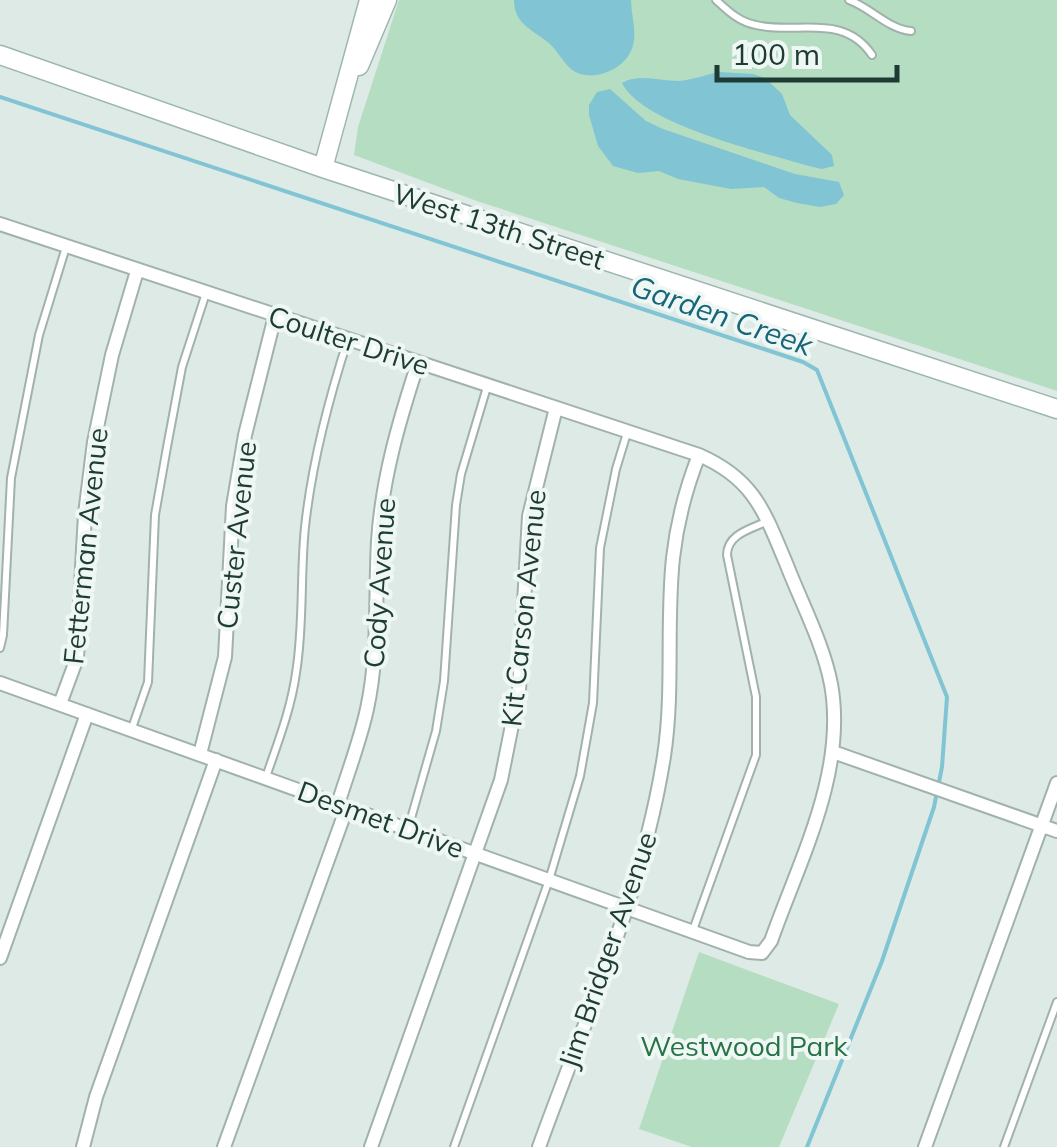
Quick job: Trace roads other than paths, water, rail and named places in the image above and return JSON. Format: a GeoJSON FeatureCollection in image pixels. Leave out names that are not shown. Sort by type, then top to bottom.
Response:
{"type":"FeatureCollection","features":[{"type":"Feature","properties":{"kind":"main road"},"geometry":{"type":"LineString","coordinates":[[323,168],[369,0]]}},
{"type":"Feature","properties":{"kind":"main road"},"geometry":{"type":"LineString","coordinates":[[334,122],[387,0]]}},
{"type":"Feature","properties":{"kind":"main road","name":"West 13th Street"},"geometry":{"type":"LineString","coordinates":[[0,54],[323,168],[1057,409]]}},
{"type":"Feature","properties":{"kind":"street","name":"Coulter Drive"},"geometry":{"type":"LineString","coordinates":[[0,224],[699,455],[740,480],[753,493],[768,521],[832,689],[833,752],[824,791],[771,941],[762,953]]}},
{"type":"Feature","properties":{"kind":"street","name":"Fetterman Avenue"},"geometry":{"type":"LineString","coordinates":[[60,704],[77,658],[85,514],[94,442],[117,337],[138,271]]}},
{"type":"Feature","properties":{"kind":"street","name":"Custer Avenue"},"geometry":{"type":"LineString","coordinates":[[200,754],[225,656],[233,506],[244,435],[276,316]]}},
{"type":"Feature","properties":{"kind":"street","name":"Cody Avenue"},"geometry":{"type":"LineString","coordinates":[[224,1147],[342,805],[368,707],[383,497],[398,425],[418,362]]}},
{"type":"Feature","properties":{"kind":"street","name":"Kit Carson Avenue"},"geometry":{"type":"LineString","coordinates":[[371,1147],[500,780],[519,690],[529,516],[556,408]]}},
{"type":"Feature","properties":{"kind":"street","name":"Jim Bridger Avenue"},"geometry":{"type":"LineString","coordinates":[[539,1147],[626,907],[648,834],[664,753],[672,561],[681,511],[699,455]]}},
{"type":"Feature","properties":{"kind":"street","name":"Desmet Drive"},"geometry":{"type":"LineString","coordinates":[[0,682],[749,952],[762,953]]}},
{"type":"Feature","properties":{"kind":"street"},"geometry":{"type":"LineString","coordinates":[[0,958],[88,714]]}},
{"type":"Feature","properties":{"kind":"street"},"geometry":{"type":"LineString","coordinates":[[833,752],[1057,831]]}},
{"type":"Feature","properties":{"kind":"street"},"geometry":{"type":"LineString","coordinates":[[83,1147],[96,1096],[216,760]]}},
{"type":"Feature","properties":{"kind":"street"},"geometry":{"type":"LineString","coordinates":[[925,1147],[1057,783]]}},
{"type":"Feature","properties":{"kind":"lane"},"geometry":{"type":"LineString","coordinates":[[716,0],[753,25],[840,30],[859,40],[872,55]]}},
{"type":"Feature","properties":{"kind":"lane"},"geometry":{"type":"LineString","coordinates":[[850,0],[897,28],[911,30]]}},
{"type":"Feature","properties":{"kind":"lane"},"geometry":{"type":"LineString","coordinates":[[0,648],[4,635],[12,478],[39,334],[66,247]]}},
{"type":"Feature","properties":{"kind":"lane"},"geometry":{"type":"LineString","coordinates":[[132,730],[148,682],[156,515],[167,447],[182,367],[206,293]]}},
{"type":"Feature","properties":{"kind":"lane"},"geometry":{"type":"LineString","coordinates":[[266,778],[288,717],[297,671],[305,527],[314,468],[323,420],[348,339]]}},
{"type":"Feature","properties":{"kind":"lane"},"geometry":{"type":"LineString","coordinates":[[408,829],[436,731],[444,682],[456,505],[487,385]]}},
{"type":"Feature","properties":{"kind":"lane"},"geometry":{"type":"LineString","coordinates":[[454,1147],[549,880],[580,776],[594,703],[600,548],[627,432]]}},
{"type":"Feature","properties":{"kind":"lane"},"geometry":{"type":"LineString","coordinates":[[692,931],[756,755],[756,697],[728,544],[734,537],[768,521]]}},
{"type":"Feature","properties":{"kind":"lane"},"geometry":{"type":"LineString","coordinates":[[1004,1147],[1057,1002]]}},
{"type":"Feature","properties":{"kind":"water"},"geometry":{"type":"Polygon","coordinates":[[[514,0],[631,0],[634,34],[630,54],[608,72],[579,74],[521,22],[514,0]]]}},
{"type":"Feature","properties":{"kind":"water"},"geometry":{"type":"Polygon","coordinates":[[[719,72],[765,78],[782,94],[790,115],[832,155],[834,166],[809,166],[706,135],[654,112],[634,98],[622,83],[642,78],[683,80],[719,72]]]}},
{"type":"Feature","properties":{"kind":"water"},"geometry":{"type":"Polygon","coordinates":[[[610,89],[646,121],[663,129],[795,174],[839,182],[844,195],[836,204],[820,207],[779,198],[764,187],[731,189],[678,179],[659,171],[638,173],[613,166],[598,146],[589,115],[589,105],[597,92],[610,89]]]}},
{"type":"Feature","properties":{"kind":"waterway","name":"Garden Creek"},"geometry":{"type":"LineString","coordinates":[[0,97],[803,362],[817,370],[947,697],[942,767],[934,807],[882,961],[807,1147]]}},
{"type":"Feature","properties":{"kind":"park label","name":"Westwood Park"},"geometry":{"type":"Point","coordinates":[744,1045]}}]}
